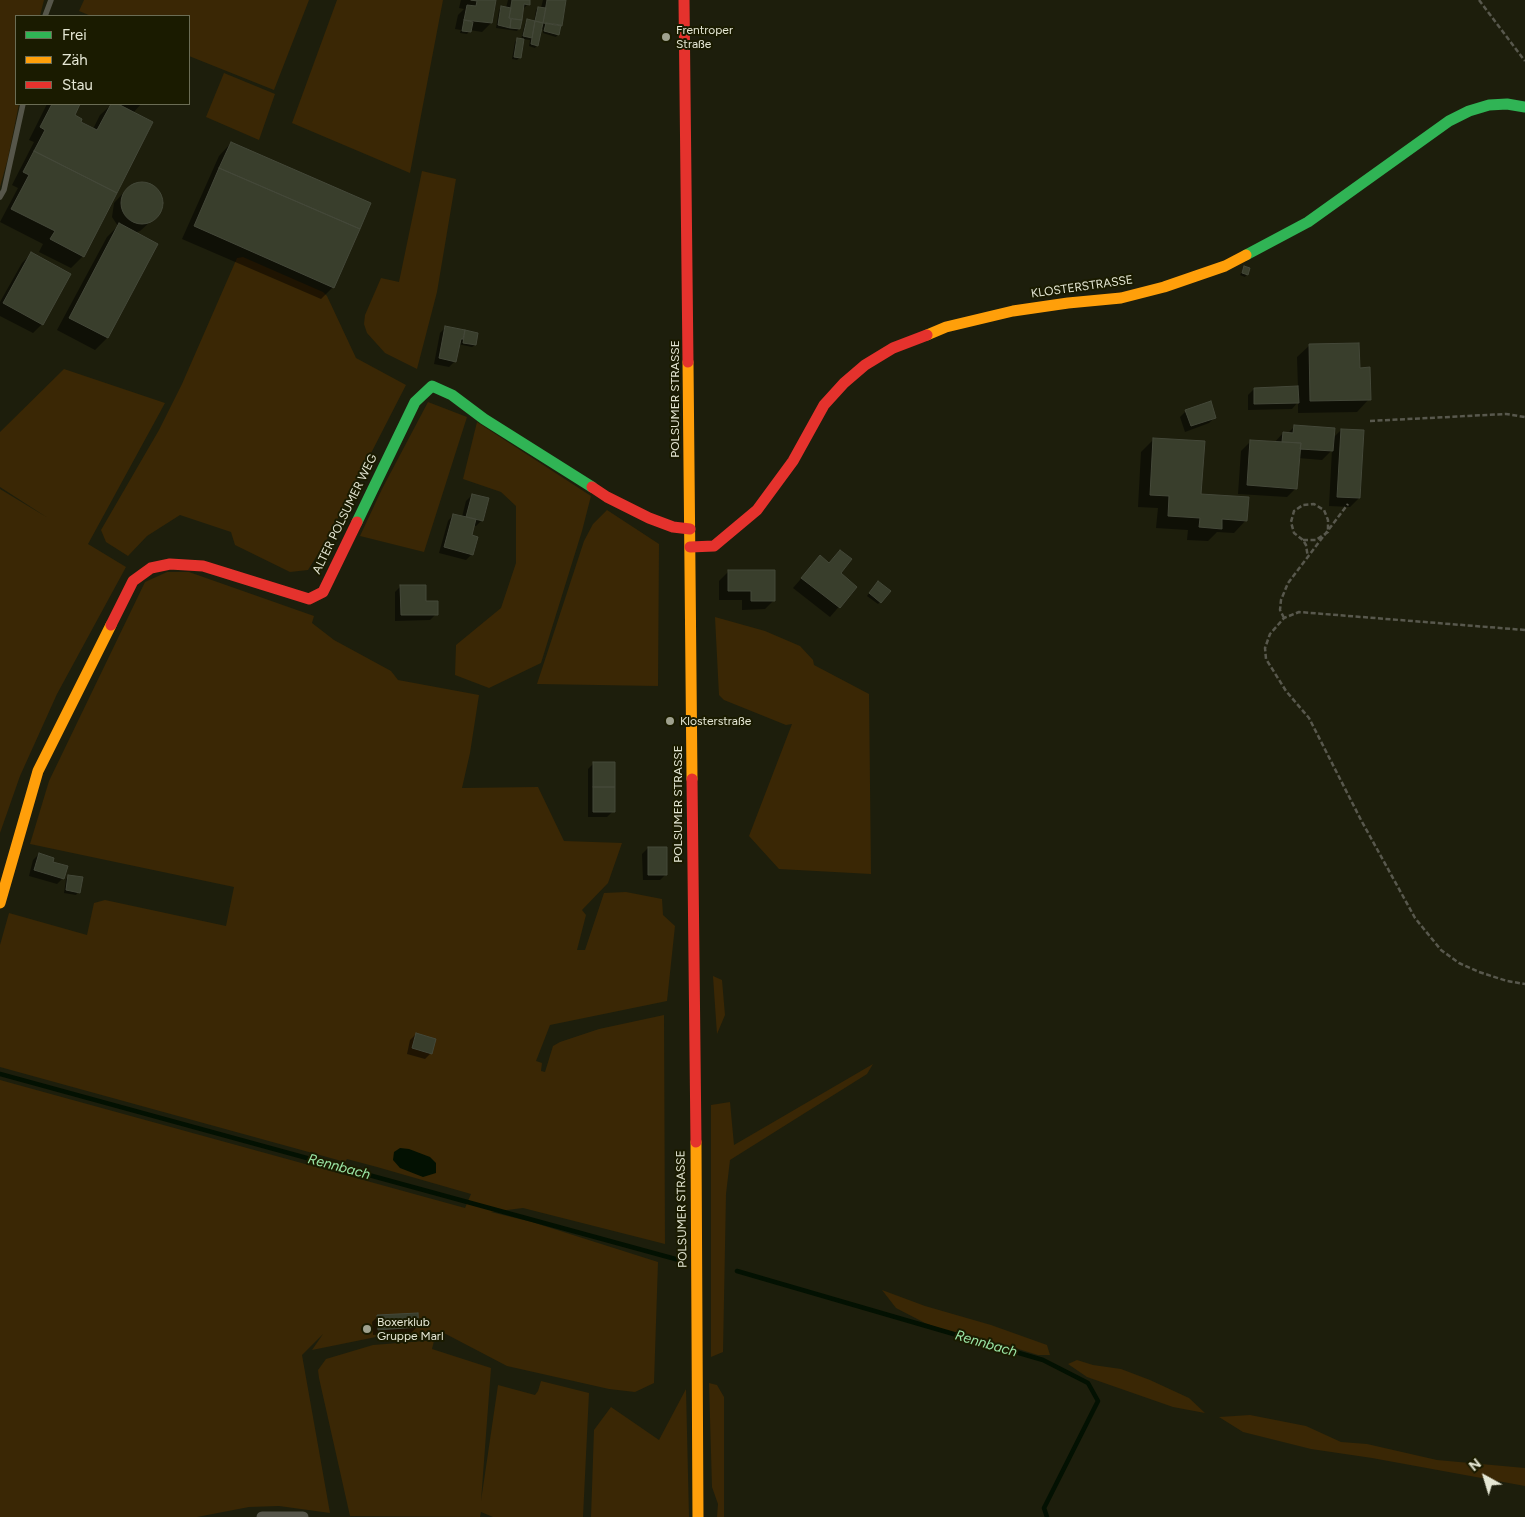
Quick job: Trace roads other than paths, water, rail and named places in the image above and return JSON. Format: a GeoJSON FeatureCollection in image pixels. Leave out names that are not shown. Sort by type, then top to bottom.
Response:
{"type":"FeatureCollection","features":[{"type":"Feature","properties":{"kind":"street","name":"POLSUMER STRASSE"},"geometry":{"type":"LineString","coordinates":[[684,0],[698,1517]]}},
{"type":"Feature","properties":{"kind":"street","name":"KLOSTERSTRASSE"},"geometry":{"type":"LineString","coordinates":[[690,547],[714,546],[757,510],[793,462],[824,405],[865,364],[893,348],[946,327],[1013,311],[1121,298],[1164,288],[1225,266],[1308,222],[1449,121],[1469,111],[1489,105],[1507,104],[1525,107]]}},
{"type":"Feature","properties":{"kind":"street","name":"ALTER POLSUMER WEG"},"geometry":{"type":"LineString","coordinates":[[0,903],[38,771],[133,582],[151,568],[170,564],[203,566],[308,599],[323,592],[415,402],[432,386],[452,395],[492,424],[608,497],[649,518],[674,527],[690,529]]}},
{"type":"Feature","properties":{"kind":"street"},"geometry":{"type":"LineString","coordinates":[[262,1517],[303,1517]]}},
{"type":"Feature","properties":{"kind":"lane"},"geometry":{"type":"LineString","coordinates":[[45,15],[51,0]]}},
{"type":"Feature","properties":{"kind":"lane"},"geometry":{"type":"LineString","coordinates":[[0,198],[4,190],[23,105]]}},
{"type":"Feature","properties":{"kind":"waterway","name":"Rennbach"},"geometry":{"type":"LineString","coordinates":[[0,1074],[679,1260]]}},
{"type":"Feature","properties":{"kind":"waterway","name":"Rennbach"},"geometry":{"type":"LineString","coordinates":[[737,1271],[1043,1360],[1088,1383],[1098,1401],[1044,1508],[1047,1517]]}},
{"type":"Feature","properties":{"kind":"place","name":"Frentroper Straße"},"geometry":{"type":"Point","coordinates":[666,37]}},
{"type":"Feature","properties":{"kind":"place","name":"Klosterstraße"},"geometry":{"type":"Point","coordinates":[670,721]}},
{"type":"Feature","properties":{"kind":"place","name":"Boxerklub Gruppe Marl"},"geometry":{"type":"Point","coordinates":[367,1329]}}]}
